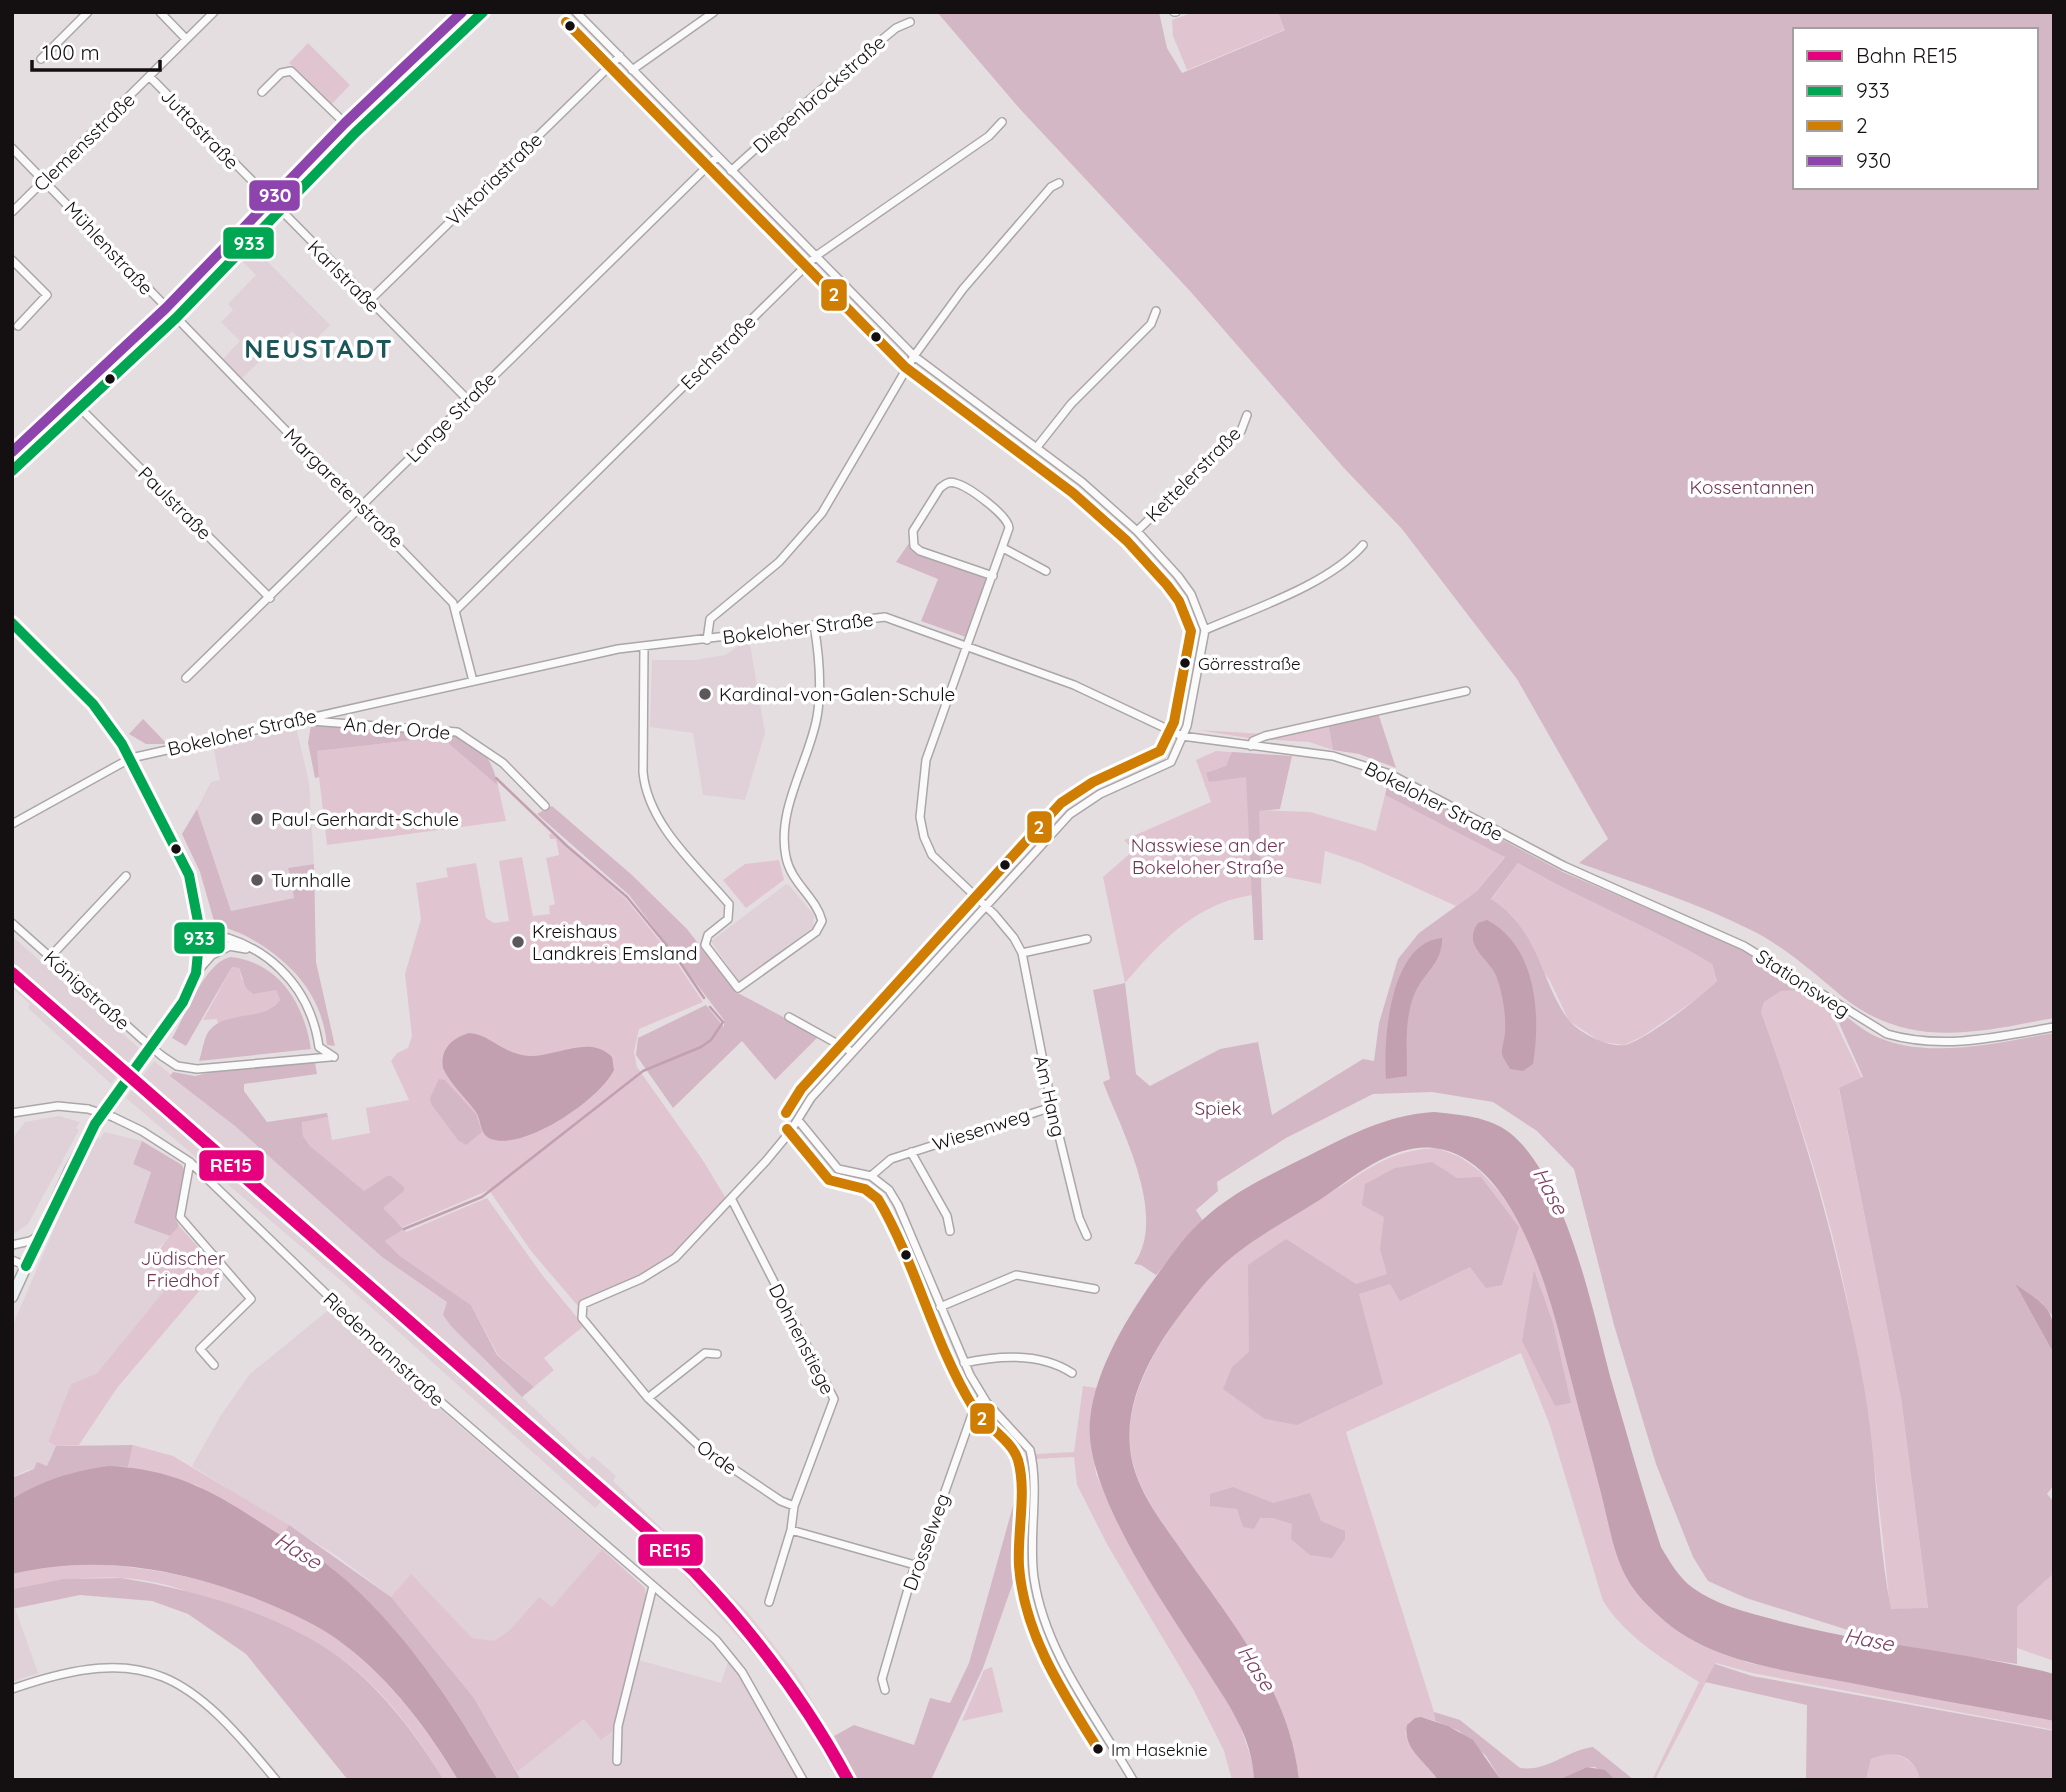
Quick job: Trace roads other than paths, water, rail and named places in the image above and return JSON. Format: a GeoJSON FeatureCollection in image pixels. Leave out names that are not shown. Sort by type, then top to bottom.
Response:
{"type":"FeatureCollection","features":[{"type":"Feature","properties":{"kind":"street"},"geometry":{"type":"LineString","coordinates":[[41,59],[88,12]]}},
{"type":"Feature","properties":{"kind":"street"},"geometry":{"type":"LineString","coordinates":[[160,12],[186,39]]}},
{"type":"Feature","properties":{"kind":"street","name":"Clemensstraße"},"geometry":{"type":"LineString","coordinates":[[12,212],[214,12]]}},
{"type":"Feature","properties":{"kind":"street"},"geometry":{"type":"LineString","coordinates":[[456,12],[468,26]]}},
{"type":"Feature","properties":{"kind":"street"},"geometry":{"type":"LineString","coordinates":[[12,471],[176,318],[355,133],[483,12]]}},
{"type":"Feature","properties":{"kind":"street"},"geometry":{"type":"LineString","coordinates":[[576,12],[914,356],[1037,447],[1137,531],[1191,594],[1205,630],[1187,726],[1171,762],[1100,794],[1070,814],[811,1098],[798,1120],[732,1200]]}},
{"type":"Feature","properties":{"kind":"street"},"geometry":{"type":"LineString","coordinates":[[632,70],[713,12]]}},
{"type":"Feature","properties":{"kind":"street","name":"Diepenbrockstraße"},"geometry":{"type":"LineString","coordinates":[[732,171],[816,94],[896,27],[910,22]]}},
{"type":"Feature","properties":{"kind":"street","name":"Viktoriastraße"},"geometry":{"type":"LineString","coordinates":[[369,301],[620,56]]}},
{"type":"Feature","properties":{"kind":"street"},"geometry":{"type":"LineString","coordinates":[[262,92],[281,73],[291,71],[355,133]]}},
{"type":"Feature","properties":{"kind":"street","name":"Juttastraße"},"geometry":{"type":"LineString","coordinates":[[150,77],[280,211]]}},
{"type":"Feature","properties":{"kind":"street","name":"Eschstraße"},"geometry":{"type":"LineString","coordinates":[[457,610],[816,256],[989,136],[1002,122]]}},
{"type":"Feature","properties":{"kind":"street","name":"Mühlenstraße"},"geometry":{"type":"LineString","coordinates":[[12,148],[176,318]]}},
{"type":"Feature","properties":{"kind":"street","name":"Lange Straße"},"geometry":{"type":"LineString","coordinates":[[186,678],[717,157]]}},
{"type":"Feature","properties":{"kind":"street"},"geometry":{"type":"LineString","coordinates":[[707,639],[710,619],[715,613],[779,562],[822,513],[914,356],[963,289],[1051,187],[1059,184]]}},
{"type":"Feature","properties":{"kind":"street","name":"Karlstraße"},"geometry":{"type":"LineString","coordinates":[[280,211],[468,400]]}},
{"type":"Feature","properties":{"kind":"street"},"geometry":{"type":"LineString","coordinates":[[12,260],[47,295],[18,326]]}},
{"type":"Feature","properties":{"kind":"street"},"geometry":{"type":"LineString","coordinates":[[1037,447],[1071,404],[1151,324],[1156,311]]}},
{"type":"Feature","properties":{"kind":"street","name":"Margaretenstraße"},"geometry":{"type":"LineString","coordinates":[[176,318],[413,559],[457,610],[473,681]]}},
{"type":"Feature","properties":{"kind":"street","name":"Paulstraße"},"geometry":{"type":"LineString","coordinates":[[80,408],[270,598]]}},
{"type":"Feature","properties":{"kind":"street","name":"Kettelerstraße"},"geometry":{"type":"LineString","coordinates":[[1137,531],[1241,431],[1247,415]]}},
{"type":"Feature","properties":{"kind":"street"},"geometry":{"type":"LineString","coordinates":[[14,458],[50,434]]}},
{"type":"Feature","properties":{"kind":"street","name":"Am Hang"},"geometry":{"type":"LineString","coordinates":[[993,576],[920,551],[914,546],[913,531],[940,488],[952,482],[1001,513],[1009,522],[1003,548],[993,576],[968,646],[926,760],[920,817],[932,855],[985,905],[1014,938],[1021,953],[1052,1107],[1079,1217],[1087,1236]]}},
{"type":"Feature","properties":{"kind":"street"},"geometry":{"type":"LineString","coordinates":[[1205,630],[1317,579],[1351,558],[1363,545]]}},
{"type":"Feature","properties":{"kind":"street"},"geometry":{"type":"LineString","coordinates":[[1003,548],[1046,571]]}},
{"type":"Feature","properties":{"kind":"street","name":"Bokeloher Straße"},"geometry":{"type":"LineString","coordinates":[[12,824],[131,758],[473,681],[644,646],[885,617],[1074,685],[1182,736],[1333,756],[1390,774],[1564,866]]}},
{"type":"Feature","properties":{"kind":"street"},"geometry":{"type":"LineString","coordinates":[[12,623],[93,704],[131,758],[189,874],[200,937],[195,973],[174,1017],[94,1124],[12,1297]]}},
{"type":"Feature","properties":{"kind":"street"},"geometry":{"type":"LineString","coordinates":[[644,646],[643,772],[649,802],[659,820],[729,904],[731,912],[728,919],[708,935],[705,945],[738,988],[816,932],[822,922],[820,913],[792,875],[784,840],[788,810],[817,716],[818,658],[814,625]]}},
{"type":"Feature","properties":{"kind":"street"},"geometry":{"type":"LineString","coordinates":[[1251,746],[1253,741],[1265,736],[1466,691]]}},
{"type":"Feature","properties":{"kind":"street","name":"An der Orde"},"geometry":{"type":"LineString","coordinates":[[307,718],[311,721],[457,732],[503,763],[545,806]]}},
{"type":"Feature","properties":{"kind":"street","name":"Stationsweg"},"geometry":{"type":"LineString","coordinates":[[1564,866],[1744,946],[1887,1034],[1909,1040],[1967,1042],[2054,1027]]}},
{"type":"Feature","properties":{"kind":"street"},"geometry":{"type":"LineString","coordinates":[[51,956],[125,876]]}},
{"type":"Feature","properties":{"kind":"street","name":"Königstraße"},"geometry":{"type":"LineString","coordinates":[[12,923],[142,1039],[177,1066],[197,1069],[334,1057],[319,1047],[313,1013],[303,994],[275,964],[250,950]]}},
{"type":"Feature","properties":{"kind":"street"},"geometry":{"type":"LineString","coordinates":[[200,937],[250,950]]}},
{"type":"Feature","properties":{"kind":"street"},"geometry":{"type":"LineString","coordinates":[[200,937],[228,938],[250,950]]}},
{"type":"Feature","properties":{"kind":"street"},"geometry":{"type":"LineString","coordinates":[[1021,953],[1087,939]]}},
{"type":"Feature","properties":{"kind":"street"},"geometry":{"type":"LineString","coordinates":[[195,973],[212,955],[230,946]]}},
{"type":"Feature","properties":{"kind":"street"},"geometry":{"type":"LineString","coordinates":[[789,1017],[852,1052]]}},
{"type":"Feature","properties":{"kind":"street","name":"Riedemannstraße"},"geometry":{"type":"LineString","coordinates":[[12,1113],[58,1106],[88,1109],[142,1131],[190,1162],[412,1377],[730,1656],[803,1780]]}},
{"type":"Feature","properties":{"kind":"street","name":"Wiesenweg"},"geometry":{"type":"LineString","coordinates":[[871,1176],[891,1159],[1052,1107]]}},
{"type":"Feature","properties":{"kind":"street"},"geometry":{"type":"LineString","coordinates":[[798,1120],[838,1169],[871,1176],[888,1190],[898,1205],[964,1363],[982,1397],[1030,1450],[1032,1568],[1041,1607],[1071,1678],[1133,1780]]}},
{"type":"Feature","properties":{"kind":"street","name":"Wiesenweg"},"geometry":{"type":"LineString","coordinates":[[911,1152],[947,1216],[950,1231]]}},
{"type":"Feature","properties":{"kind":"street"},"geometry":{"type":"LineString","coordinates":[[190,1162],[180,1217],[251,1299],[200,1349],[215,1365]]}},
{"type":"Feature","properties":{"kind":"street","name":"Orde"},"geometry":{"type":"LineString","coordinates":[[732,1200],[675,1258],[642,1279],[583,1304],[580,1312],[582,1318],[648,1398],[698,1445],[781,1501],[794,1506]]}},
{"type":"Feature","properties":{"kind":"street","name":"Dohnenstiege"},"geometry":{"type":"LineString","coordinates":[[732,1200],[834,1399],[794,1506],[791,1530],[769,1602]]}},
{"type":"Feature","properties":{"kind":"street"},"geometry":{"type":"LineString","coordinates":[[12,1245],[30,1241],[40,1234]]}},
{"type":"Feature","properties":{"kind":"street"},"geometry":{"type":"LineString","coordinates":[[12,1260],[26,1266]]}},
{"type":"Feature","properties":{"kind":"street"},"geometry":{"type":"LineString","coordinates":[[940,1307],[1016,1275],[1095,1289]]}},
{"type":"Feature","properties":{"kind":"street"},"geometry":{"type":"LineString","coordinates":[[648,1398],[705,1353],[717,1354]]}},
{"type":"Feature","properties":{"kind":"street"},"geometry":{"type":"LineString","coordinates":[[964,1363],[1025,1358],[1054,1362],[1072,1373]]}},
{"type":"Feature","properties":{"kind":"street","name":"Drosselweg"},"geometry":{"type":"LineString","coordinates":[[885,1690],[882,1679],[915,1565],[922,1557],[974,1409],[982,1397]]}},
{"type":"Feature","properties":{"kind":"street"},"geometry":{"type":"LineString","coordinates":[[791,1530],[915,1565]]}},
{"type":"Feature","properties":{"kind":"street"},"geometry":{"type":"LineString","coordinates":[[617,1761],[618,1726],[653,1586]]}},
{"type":"Feature","properties":{"kind":"street"},"geometry":{"type":"LineString","coordinates":[[12,1689],[77,1671],[115,1668],[152,1672],[190,1689],[210,1706],[276,1780]]}},
{"type":"Feature","properties":{"kind":"water"},"geometry":{"type":"Polygon","coordinates":[[[1487,920],[1504,932],[1516,947],[1526,964],[1532,984],[1535,1045],[1533,1064],[1523,1071],[1510,1069],[1503,1056],[1505,1025],[1501,992],[1494,971],[1475,946],[1473,939],[1478,923],[1487,920]]]}},
{"type":"Feature","properties":{"kind":"water"},"geometry":{"type":"Polygon","coordinates":[[[1442,938],[1436,961],[1418,987],[1411,1005],[1407,1035],[1407,1076],[1386,1079],[1389,1018],[1393,995],[1401,974],[1411,956],[1425,944],[1442,938]]]}},
{"type":"Feature","properties":{"kind":"water"},"geometry":{"type":"Polygon","coordinates":[[[469,1033],[483,1037],[511,1052],[529,1056],[594,1047],[612,1057],[614,1070],[594,1095],[560,1120],[523,1137],[505,1141],[491,1139],[483,1131],[476,1112],[443,1068],[443,1055],[448,1045],[469,1033]]]}},
{"type":"Feature","properties":{"kind":"water","name":"Hase"},"geometry":{"type":"Polygon","coordinates":[[[1434,1112],[1474,1117],[1501,1127],[1530,1154],[1547,1182],[1575,1249],[1661,1547],[1683,1579],[1702,1594],[1741,1611],[1807,1628],[2054,1674],[2054,1721],[1749,1662],[1701,1644],[1679,1632],[1659,1616],[1635,1591],[1619,1562],[1554,1313],[1528,1240],[1510,1207],[1489,1178],[1464,1158],[1434,1148],[1421,1148],[1382,1159],[1249,1244],[1216,1271],[1161,1342],[1140,1383],[1134,1404],[1130,1448],[1136,1474],[1147,1499],[1253,1655],[1270,1684],[1293,1746],[1299,1780],[1254,1780],[1249,1749],[1237,1720],[1149,1581],[1113,1513],[1091,1448],[1090,1420],[1094,1397],[1112,1349],[1124,1326],[1181,1243],[1209,1214],[1257,1182],[1355,1133],[1385,1121],[1434,1112]]]}},
{"type":"Feature","properties":{"kind":"water"},"geometry":{"type":"Polygon","coordinates":[[[2015,1284],[2037,1299],[2049,1312],[2052,1318],[2054,1354],[2015,1284]]]}},
{"type":"Feature","properties":{"kind":"water","name":"Hase"},"geometry":{"type":"Polygon","coordinates":[[[109,1466],[154,1472],[210,1492],[334,1570],[382,1615],[404,1641],[463,1723],[498,1780],[458,1780],[422,1725],[394,1690],[363,1660],[336,1638],[314,1625],[257,1599],[197,1579],[136,1567],[74,1565],[12,1574],[12,1499],[59,1477],[109,1466]]]}},
{"type":"Feature","properties":{"kind":"water"},"geometry":{"type":"Polygon","coordinates":[[[1421,1717],[1448,1726],[1473,1740],[1501,1780],[1438,1780],[1408,1741],[1407,1725],[1415,1718],[1421,1717]]]}},
{"type":"Feature","properties":{"kind":"water"},"geometry":{"type":"Polygon","coordinates":[[[1587,1767],[1605,1770],[1615,1780],[1558,1780],[1587,1767]]]}},
{"type":"Feature","properties":{"kind":"waterway"},"geometry":{"type":"LineString","coordinates":[[496,778],[567,846],[627,897],[677,958],[704,998]]}},
{"type":"Feature","properties":{"kind":"waterway"},"geometry":{"type":"LineString","coordinates":[[404,1229],[482,1197],[643,1071],[701,1047],[711,1040],[723,1022],[710,1007]]}},
{"type":"Feature","properties":{"kind":"rail line","name":"RE15"},"geometry":{"type":"LineString","coordinates":[[12,973],[694,1571],[738,1619],[778,1670],[815,1723],[848,1780]]}},
{"type":"Feature","properties":{"kind":"place","name":"Görresstraße"},"geometry":{"type":"Point","coordinates":[1185,663]}},
{"type":"Feature","properties":{"kind":"place","name":"Kardinal-von-Galen-Schule"},"geometry":{"type":"Point","coordinates":[705,694]}},
{"type":"Feature","properties":{"kind":"place","name":"Paul-Gerhardt-Schule"},"geometry":{"type":"Point","coordinates":[257,819]}},
{"type":"Feature","properties":{"kind":"place","name":"Turnhalle"},"geometry":{"type":"Point","coordinates":[257,880]}},
{"type":"Feature","properties":{"kind":"place","name":"Kreishaus Landkreis Emsland"},"geometry":{"type":"Point","coordinates":[518,942]}},
{"type":"Feature","properties":{"kind":"place","name":"Im Haseknie"},"geometry":{"type":"Point","coordinates":[1098,1749]}},
{"type":"Feature","properties":{"kind":"district","name":"NEUSTADT"},"geometry":{"type":"Point","coordinates":[319,349]}},
{"type":"Feature","properties":{"kind":"park label","name":"Kossentannen"},"geometry":{"type":"Point","coordinates":[1752,487]}},
{"type":"Feature","properties":{"kind":"park label","name":"Nasswiese an der Bokeloher Straße"},"geometry":{"type":"Point","coordinates":[1208,856]}},
{"type":"Feature","properties":{"kind":"park label","name":"Spiek"},"geometry":{"type":"Point","coordinates":[1218,1108]}},
{"type":"Feature","properties":{"kind":"park label","name":"Jüdischer Friedhof"},"geometry":{"type":"Point","coordinates":[183,1269]}}]}
